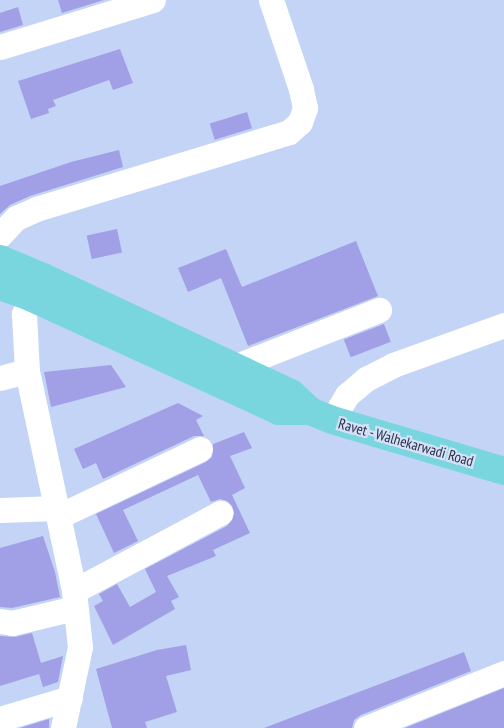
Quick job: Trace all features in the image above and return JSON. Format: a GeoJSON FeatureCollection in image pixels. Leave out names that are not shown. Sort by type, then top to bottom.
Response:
{"type":"FeatureCollection","features":[{"type":"Feature","properties":{"kind":"main road"},"geometry":{"type":"LineString","coordinates":[[0,259],[16,288],[167,348],[234,367],[291,393],[321,416]]}},
{"type":"Feature","properties":{"kind":"main road"},"geometry":{"type":"LineString","coordinates":[[167,348],[279,411],[321,416]]}},
{"type":"Feature","properties":{"kind":"main road","name":"Ravet - Walhekarwadi Road"},"geometry":{"type":"LineString","coordinates":[[321,416],[504,471]]}},
{"type":"Feature","properties":{"kind":"street"},"geometry":{"type":"LineString","coordinates":[[0,47],[153,0]]}},
{"type":"Feature","properties":{"kind":"street"},"geometry":{"type":"LineString","coordinates":[[0,235],[16,218],[36,209],[289,132],[300,122],[305,108],[301,90],[271,0]]}},
{"type":"Feature","properties":{"kind":"street"},"geometry":{"type":"LineString","coordinates":[[16,288],[24,314],[27,371],[75,600],[80,646],[63,728]]}},
{"type":"Feature","properties":{"kind":"street"},"geometry":{"type":"LineString","coordinates":[[234,367],[379,310]]}},
{"type":"Feature","properties":{"kind":"street"},"geometry":{"type":"LineString","coordinates":[[321,416],[366,378],[394,365],[504,325]]}},
{"type":"Feature","properties":{"kind":"street"},"geometry":{"type":"LineString","coordinates":[[0,378],[27,371]]}},
{"type":"Feature","properties":{"kind":"street"},"geometry":{"type":"LineString","coordinates":[[0,510],[58,512],[200,449]]}},
{"type":"Feature","properties":{"kind":"street"},"geometry":{"type":"LineString","coordinates":[[0,621],[12,623],[75,600],[220,513]]}},
{"type":"Feature","properties":{"kind":"street"},"geometry":{"type":"LineString","coordinates":[[366,728],[504,673]]}},
{"type":"Feature","properties":{"kind":"street"},"geometry":{"type":"LineString","coordinates":[[0,719],[70,698]]}},
{"type":"Feature","properties":{"kind":"building"},"geometry":{"type":"Polygon","coordinates":[[[58,0],[104,0],[62,13],[58,0]]]}},
{"type":"Feature","properties":{"kind":"building"},"geometry":{"type":"Polygon","coordinates":[[[18,7],[23,25],[0,32],[0,13],[18,7]]]}},
{"type":"Feature","properties":{"kind":"building"},"geometry":{"type":"Polygon","coordinates":[[[120,49],[133,83],[113,90],[109,80],[53,100],[56,106],[48,109],[49,113],[31,119],[18,81],[120,49]]]}},
{"type":"Feature","properties":{"kind":"building"},"geometry":{"type":"Polygon","coordinates":[[[247,112],[252,128],[215,140],[210,123],[247,112]]]}},
{"type":"Feature","properties":{"kind":"building"},"geometry":{"type":"Polygon","coordinates":[[[119,150],[123,167],[30,196],[10,205],[0,214],[0,186],[71,162],[119,150]]]}},
{"type":"Feature","properties":{"kind":"building"},"geometry":{"type":"Polygon","coordinates":[[[117,229],[122,252],[92,259],[87,235],[117,229]]]}},
{"type":"Feature","properties":{"kind":"building"},"geometry":{"type":"Polygon","coordinates":[[[356,241],[378,296],[248,346],[221,278],[188,292],[178,268],[226,249],[242,287],[356,241]]]}},
{"type":"Feature","properties":{"kind":"building"},"geometry":{"type":"Polygon","coordinates":[[[384,324],[391,342],[351,357],[344,339],[384,324]]]}},
{"type":"Feature","properties":{"kind":"building"},"geometry":{"type":"Polygon","coordinates":[[[111,365],[126,387],[51,407],[44,372],[111,365]]]}},
{"type":"Feature","properties":{"kind":"building"},"geometry":{"type":"Polygon","coordinates":[[[178,403],[203,416],[196,420],[204,436],[194,436],[103,479],[96,463],[83,469],[74,449],[178,403]]]}},
{"type":"Feature","properties":{"kind":"building"},"geometry":{"type":"Polygon","coordinates":[[[244,432],[252,448],[230,456],[245,488],[232,495],[250,533],[213,550],[216,556],[167,576],[179,597],[171,601],[175,609],[113,645],[94,606],[103,601],[99,594],[117,584],[130,607],[156,592],[145,569],[227,526],[232,520],[234,513],[232,506],[227,501],[220,499],[211,502],[198,475],[123,510],[138,541],[114,553],[96,514],[206,462],[212,457],[213,444],[244,432]]]}},
{"type":"Feature","properties":{"kind":"building"},"geometry":{"type":"Polygon","coordinates":[[[43,536],[55,572],[60,597],[12,608],[0,607],[0,548],[43,536]]]}},
{"type":"Feature","properties":{"kind":"building"},"geometry":{"type":"Polygon","coordinates":[[[32,633],[41,663],[63,656],[58,682],[43,687],[39,674],[0,686],[0,636],[15,637],[32,633]]]}},
{"type":"Feature","properties":{"kind":"building"},"geometry":{"type":"Polygon","coordinates":[[[186,645],[191,670],[166,676],[177,712],[145,722],[147,728],[112,728],[96,669],[157,650],[186,645]]]}},
{"type":"Feature","properties":{"kind":"building"},"geometry":{"type":"Polygon","coordinates":[[[464,652],[471,671],[361,715],[354,720],[352,728],[264,728],[464,652]]]}},
{"type":"Feature","properties":{"kind":"building"},"geometry":{"type":"Polygon","coordinates":[[[504,688],[504,728],[405,728],[504,688]]]}},
{"type":"Feature","properties":{"kind":"building"},"geometry":{"type":"Polygon","coordinates":[[[49,719],[49,728],[20,728],[49,719]]]}}]}
